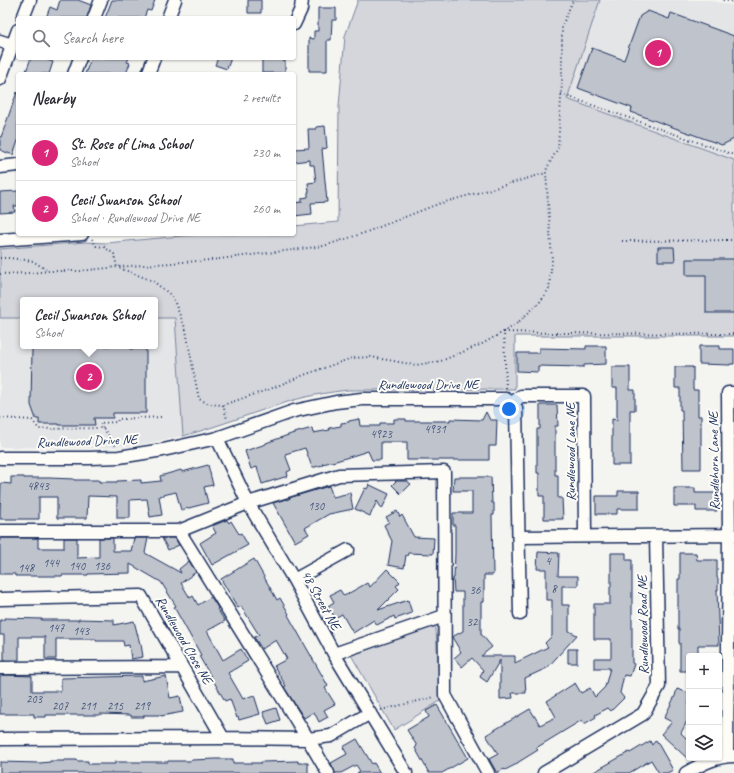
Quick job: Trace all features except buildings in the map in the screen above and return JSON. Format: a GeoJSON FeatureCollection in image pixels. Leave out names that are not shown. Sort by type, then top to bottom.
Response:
{"type":"FeatureCollection","features":[{"type":"Feature","properties":{"kind":"street"},"geometry":{"type":"LineString","coordinates":[[24,16],[30,0]]}},
{"type":"Feature","properties":{"kind":"street"},"geometry":{"type":"LineString","coordinates":[[95,16],[101,0]]}},
{"type":"Feature","properties":{"kind":"street"},"geometry":{"type":"LineString","coordinates":[[169,16],[175,0]]}},
{"type":"Feature","properties":{"kind":"street"},"geometry":{"type":"LineString","coordinates":[[296,20],[301,9],[302,0]]}},
{"type":"Feature","properties":{"kind":"street"},"geometry":{"type":"LineString","coordinates":[[0,79],[16,35]]}},
{"type":"Feature","properties":{"kind":"street"},"geometry":{"type":"LineString","coordinates":[[0,41],[12,45]]}},
{"type":"Feature","properties":{"kind":"street"},"geometry":{"type":"LineString","coordinates":[[75,72],[79,60]]}},
{"type":"Feature","properties":{"kind":"street"},"geometry":{"type":"LineString","coordinates":[[149,72],[153,60]]}},
{"type":"Feature","properties":{"kind":"street"},"geometry":{"type":"LineString","coordinates":[[0,167],[16,165]]}},
{"type":"Feature","properties":{"kind":"street"},"geometry":{"type":"LineString","coordinates":[[0,240],[55,236]]}},
{"type":"Feature","properties":{"kind":"street","name":"Rundlehorn Lane NE"},"geometry":{"type":"LineString","coordinates":[[732,535],[728,393],[734,393]]}},
{"type":"Feature","properties":{"kind":"street","name":"Rundlewood Lane NE"},"geometry":{"type":"LineString","coordinates":[[509,402],[521,396],[584,396],[585,536]]}},
{"type":"Feature","properties":{"kind":"street","name":"Rundlewood Drive NE"},"geometry":{"type":"LineString","coordinates":[[0,458],[119,457],[163,450],[216,438],[294,411],[336,402],[362,399],[509,402]]}},
{"type":"Feature","properties":{"kind":"street"},"geometry":{"type":"LineString","coordinates":[[509,402],[516,408],[520,614]]}},
{"type":"Feature","properties":{"kind":"street","name":"48 Street NE"},"geometry":{"type":"LineString","coordinates":[[216,438],[248,503],[294,580],[334,654],[406,773]]}},
{"type":"Feature","properties":{"kind":"street"},"geometry":{"type":"LineString","coordinates":[[0,531],[179,530],[248,503],[340,475],[444,472],[445,695],[488,773]]}},
{"type":"Feature","properties":{"kind":"street"},"geometry":{"type":"LineString","coordinates":[[179,530],[328,773]]}},
{"type":"Feature","properties":{"kind":"street"},"geometry":{"type":"LineString","coordinates":[[519,537],[732,535],[731,756],[706,762],[686,773]]}},
{"type":"Feature","properties":{"kind":"street","name":"Rundlewood Road NE"},"geometry":{"type":"LineString","coordinates":[[544,773],[643,714],[658,686],[656,536]]}},
{"type":"Feature","properties":{"kind":"street"},"geometry":{"type":"LineString","coordinates":[[294,580],[348,550]]}},
{"type":"Feature","properties":{"kind":"street","name":"Rundlewood Close NE"},"geometry":{"type":"LineString","coordinates":[[0,598],[142,596],[223,738]]}},
{"type":"Feature","properties":{"kind":"street"},"geometry":{"type":"LineString","coordinates":[[334,654],[444,616]]}},
{"type":"Feature","properties":{"kind":"street"},"geometry":{"type":"LineString","coordinates":[[0,668],[182,667]]}},
{"type":"Feature","properties":{"kind":"street"},"geometry":{"type":"LineString","coordinates":[[0,739],[308,739],[330,736],[370,713]]}},
{"type":"Feature","properties":{"kind":"path"},"geometry":{"type":"LineString","coordinates":[[117,267],[153,281],[172,296],[186,330],[199,399],[210,404],[223,405],[352,358],[371,357],[416,365],[441,360],[482,344],[504,332],[514,326],[539,303],[550,289],[552,260],[546,172],[558,148],[561,94],[562,26],[573,0]]}},
{"type":"Feature","properties":{"kind":"path"},"geometry":{"type":"LineString","coordinates":[[723,0],[734,2]]}},
{"type":"Feature","properties":{"kind":"path"},"geometry":{"type":"LineString","coordinates":[[561,94],[734,155]]}},
{"type":"Feature","properties":{"kind":"path"},"geometry":{"type":"LineString","coordinates":[[0,274],[80,271],[211,260],[324,246],[364,233],[438,204],[546,172]]}},
{"type":"Feature","properties":{"kind":"path"},"geometry":{"type":"LineString","coordinates":[[91,236],[96,246],[104,247],[114,254],[117,267]]}},
{"type":"Feature","properties":{"kind":"path"},"geometry":{"type":"LineString","coordinates":[[622,241],[734,240]]}},
{"type":"Feature","properties":{"kind":"path"},"geometry":{"type":"LineString","coordinates":[[0,258],[33,261],[49,271]]}},
{"type":"Feature","properties":{"kind":"path"},"geometry":{"type":"LineString","coordinates":[[504,332],[734,334]]}},
{"type":"Feature","properties":{"kind":"path"},"geometry":{"type":"LineString","coordinates":[[504,332],[509,402]]}},
{"type":"Feature","properties":{"kind":"path"},"geometry":{"type":"LineString","coordinates":[[223,405],[227,418]]}},
{"type":"Feature","properties":{"kind":"path"},"geometry":{"type":"LineString","coordinates":[[119,457],[118,448],[100,423],[117,422],[118,418],[162,416]]}},
{"type":"Feature","properties":{"kind":"path"},"geometry":{"type":"LineString","coordinates":[[0,418],[32,420],[39,429],[103,428]]}},
{"type":"Feature","properties":{"kind":"path"},"geometry":{"type":"LineString","coordinates":[[370,713],[445,695]]}},
{"type":"Feature","properties":{"kind":"shaded area"},"geometry":{"type":"Polygon","coordinates":[[[358,0],[600,0],[567,99],[734,160],[734,336],[515,336],[515,389],[348,390],[314,395],[294,400],[183,436],[175,318],[158,318],[158,297],[20,297],[20,318],[0,318],[0,249],[85,242],[106,243],[181,236],[296,236],[296,226],[338,222],[339,106],[345,36],[358,0]]]}},
{"type":"Feature","properties":{"kind":"shaded area"},"geometry":{"type":"Polygon","coordinates":[[[600,0],[709,0],[734,6],[734,160],[566,99],[600,0]]]}},
{"type":"Feature","properties":{"kind":"shaded area"},"geometry":{"type":"Polygon","coordinates":[[[0,318],[20,318],[20,349],[158,349],[158,318],[175,318],[183,436],[139,445],[101,448],[0,447],[0,318]]]}},
{"type":"Feature","properties":{"kind":"shaded area"},"geometry":{"type":"Polygon","coordinates":[[[433,623],[436,629],[440,701],[394,730],[350,653],[433,623]]]}},
{"type":"Feature","properties":{"kind":"place","name":"St. Rose of Lima School"},"geometry":{"type":"Point","coordinates":[658,53]}},
{"type":"Feature","properties":{"kind":"place","name":"Cecil Swanson School"},"geometry":{"type":"Point","coordinates":[89,377]}}]}
